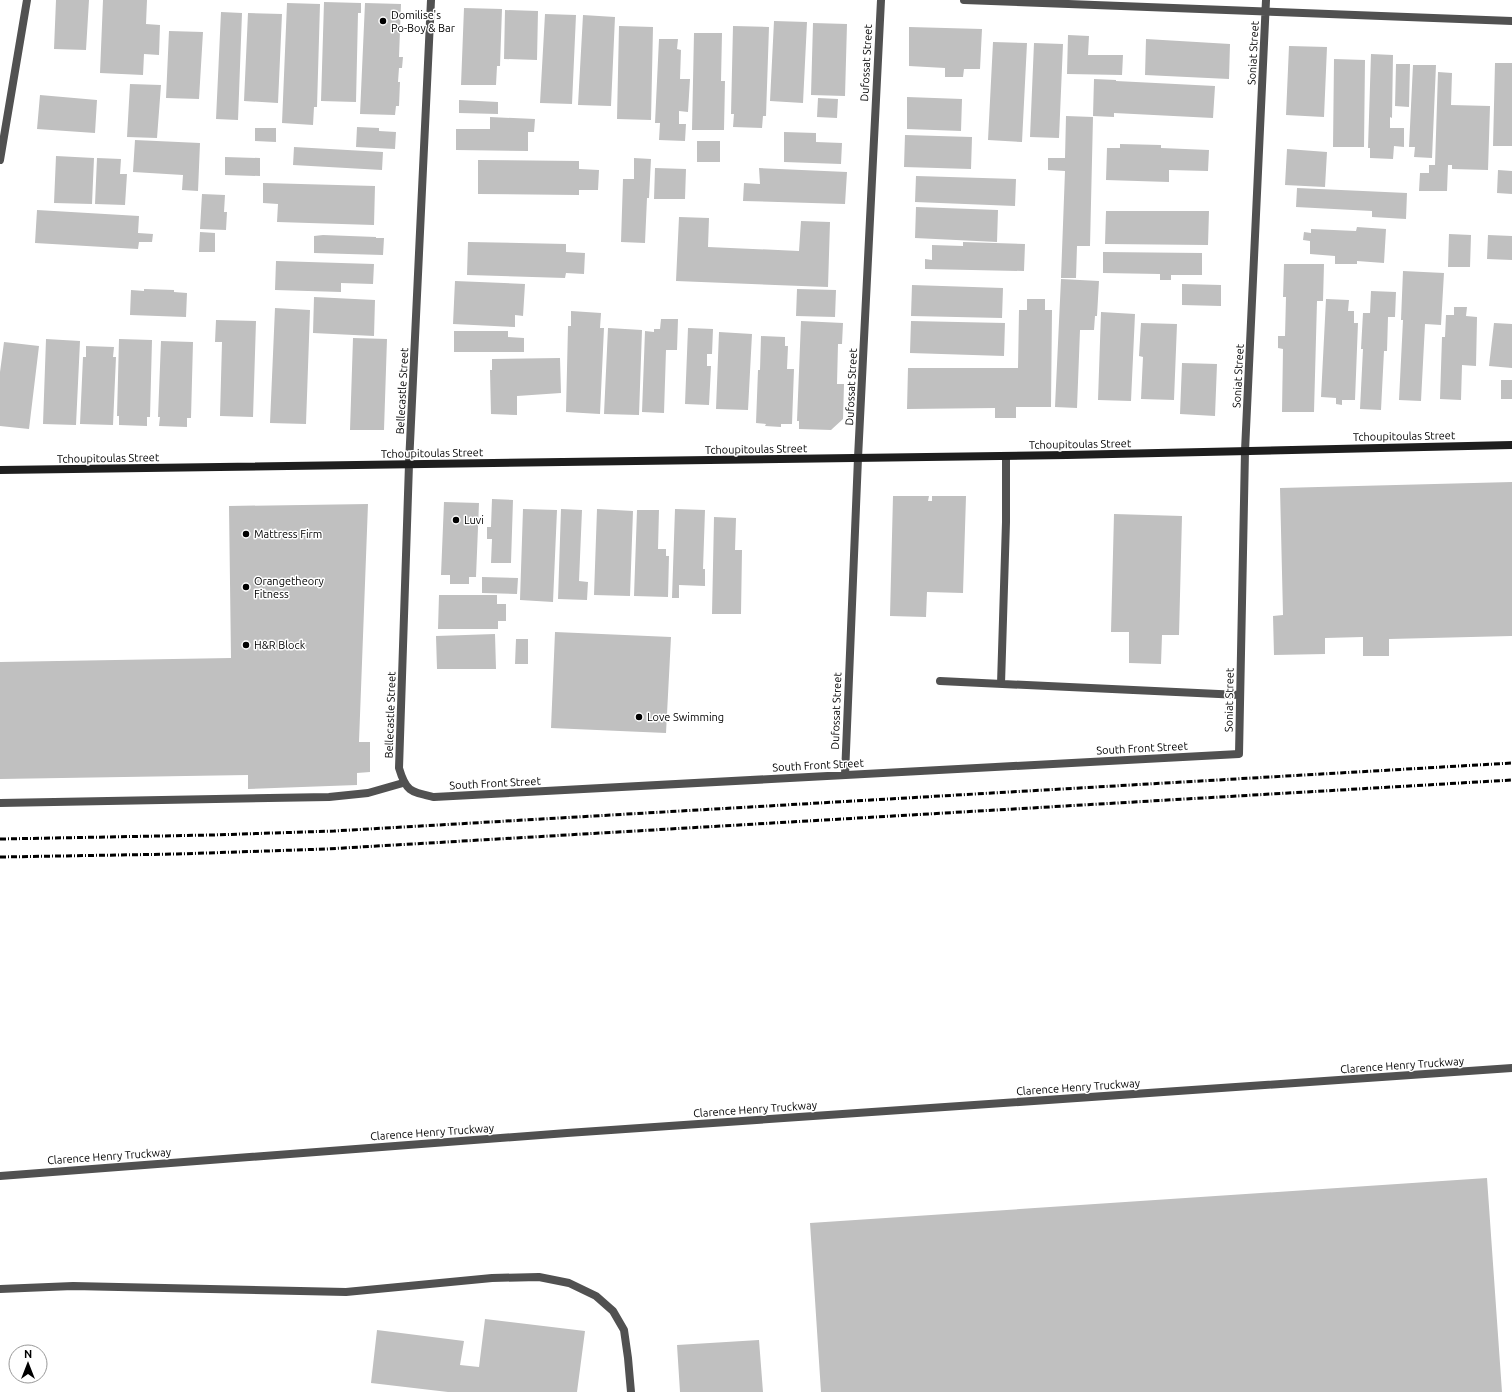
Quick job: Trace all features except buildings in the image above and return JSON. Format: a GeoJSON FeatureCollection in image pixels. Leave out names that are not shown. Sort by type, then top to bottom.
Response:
{"type":"FeatureCollection","features":[{"type":"Feature","properties":{"kind":"street"},"geometry":{"type":"LineString","coordinates":[[0,160],[27,0]]}},
{"type":"Feature","properties":{"kind":"street","name":"Bellecastle Street"},"geometry":{"type":"LineString","coordinates":[[403,783],[399,768],[409,464],[431,0]]}},
{"type":"Feature","properties":{"kind":"street","name":"Dufossat Street"},"geometry":{"type":"LineString","coordinates":[[845,775],[858,458],[881,0]]}},
{"type":"Feature","properties":{"kind":"street"},"geometry":{"type":"LineString","coordinates":[[964,0],[1512,21]]}},
{"type":"Feature","properties":{"kind":"street","name":"Soniat Street"},"geometry":{"type":"LineString","coordinates":[[1239,754],[1245,451],[1266,0]]}},
{"type":"Feature","properties":{"kind":"street","name":"Tchoupitoulas Street"},"geometry":{"type":"LineString","coordinates":[[0,470],[1006,456],[1512,445]]}},
{"type":"Feature","properties":{"kind":"street"},"geometry":{"type":"LineString","coordinates":[[1001,684],[1006,522],[1006,456]]}},
{"type":"Feature","properties":{"kind":"street"},"geometry":{"type":"LineString","coordinates":[[940,681],[1240,695]]}},
{"type":"Feature","properties":{"kind":"street","name":"South Front Street"},"geometry":{"type":"LineString","coordinates":[[403,783],[415,793],[434,797],[1239,754]]}},
{"type":"Feature","properties":{"kind":"street"},"geometry":{"type":"LineString","coordinates":[[0,803],[329,797],[368,793],[403,783]]}},
{"type":"Feature","properties":{"kind":"street","name":"Clarence Henry Truckway"},"geometry":{"type":"LineString","coordinates":[[0,1176],[559,1134],[1512,1068]]}},
{"type":"Feature","properties":{"kind":"street"},"geometry":{"type":"LineString","coordinates":[[0,1289],[74,1286],[346,1292],[492,1278],[539,1277],[569,1283],[596,1296],[613,1311],[624,1330],[631,1392]]}},
{"type":"Feature","properties":{"kind":"railway"},"geometry":{"type":"LineString","coordinates":[[0,839],[334,831],[1512,763]]}},
{"type":"Feature","properties":{"kind":"railway"},"geometry":{"type":"LineString","coordinates":[[0,857],[177,854],[326,849],[1512,780]]}},
{"type":"Feature","properties":{"kind":"place","name":"Domilise's Po-Boy & Bar"},"geometry":{"type":"Point","coordinates":[383,21]}},
{"type":"Feature","properties":{"kind":"place","name":"Luvi"},"geometry":{"type":"Point","coordinates":[456,520]}},
{"type":"Feature","properties":{"kind":"place","name":"Mattress Firm"},"geometry":{"type":"Point","coordinates":[246,534]}},
{"type":"Feature","properties":{"kind":"place","name":"Orangetheory Fitness"},"geometry":{"type":"Point","coordinates":[246,587]}},
{"type":"Feature","properties":{"kind":"place","name":"H&R Block"},"geometry":{"type":"Point","coordinates":[246,645]}},
{"type":"Feature","properties":{"kind":"place","name":"Love Swimming"},"geometry":{"type":"Point","coordinates":[639,717]}}]}
